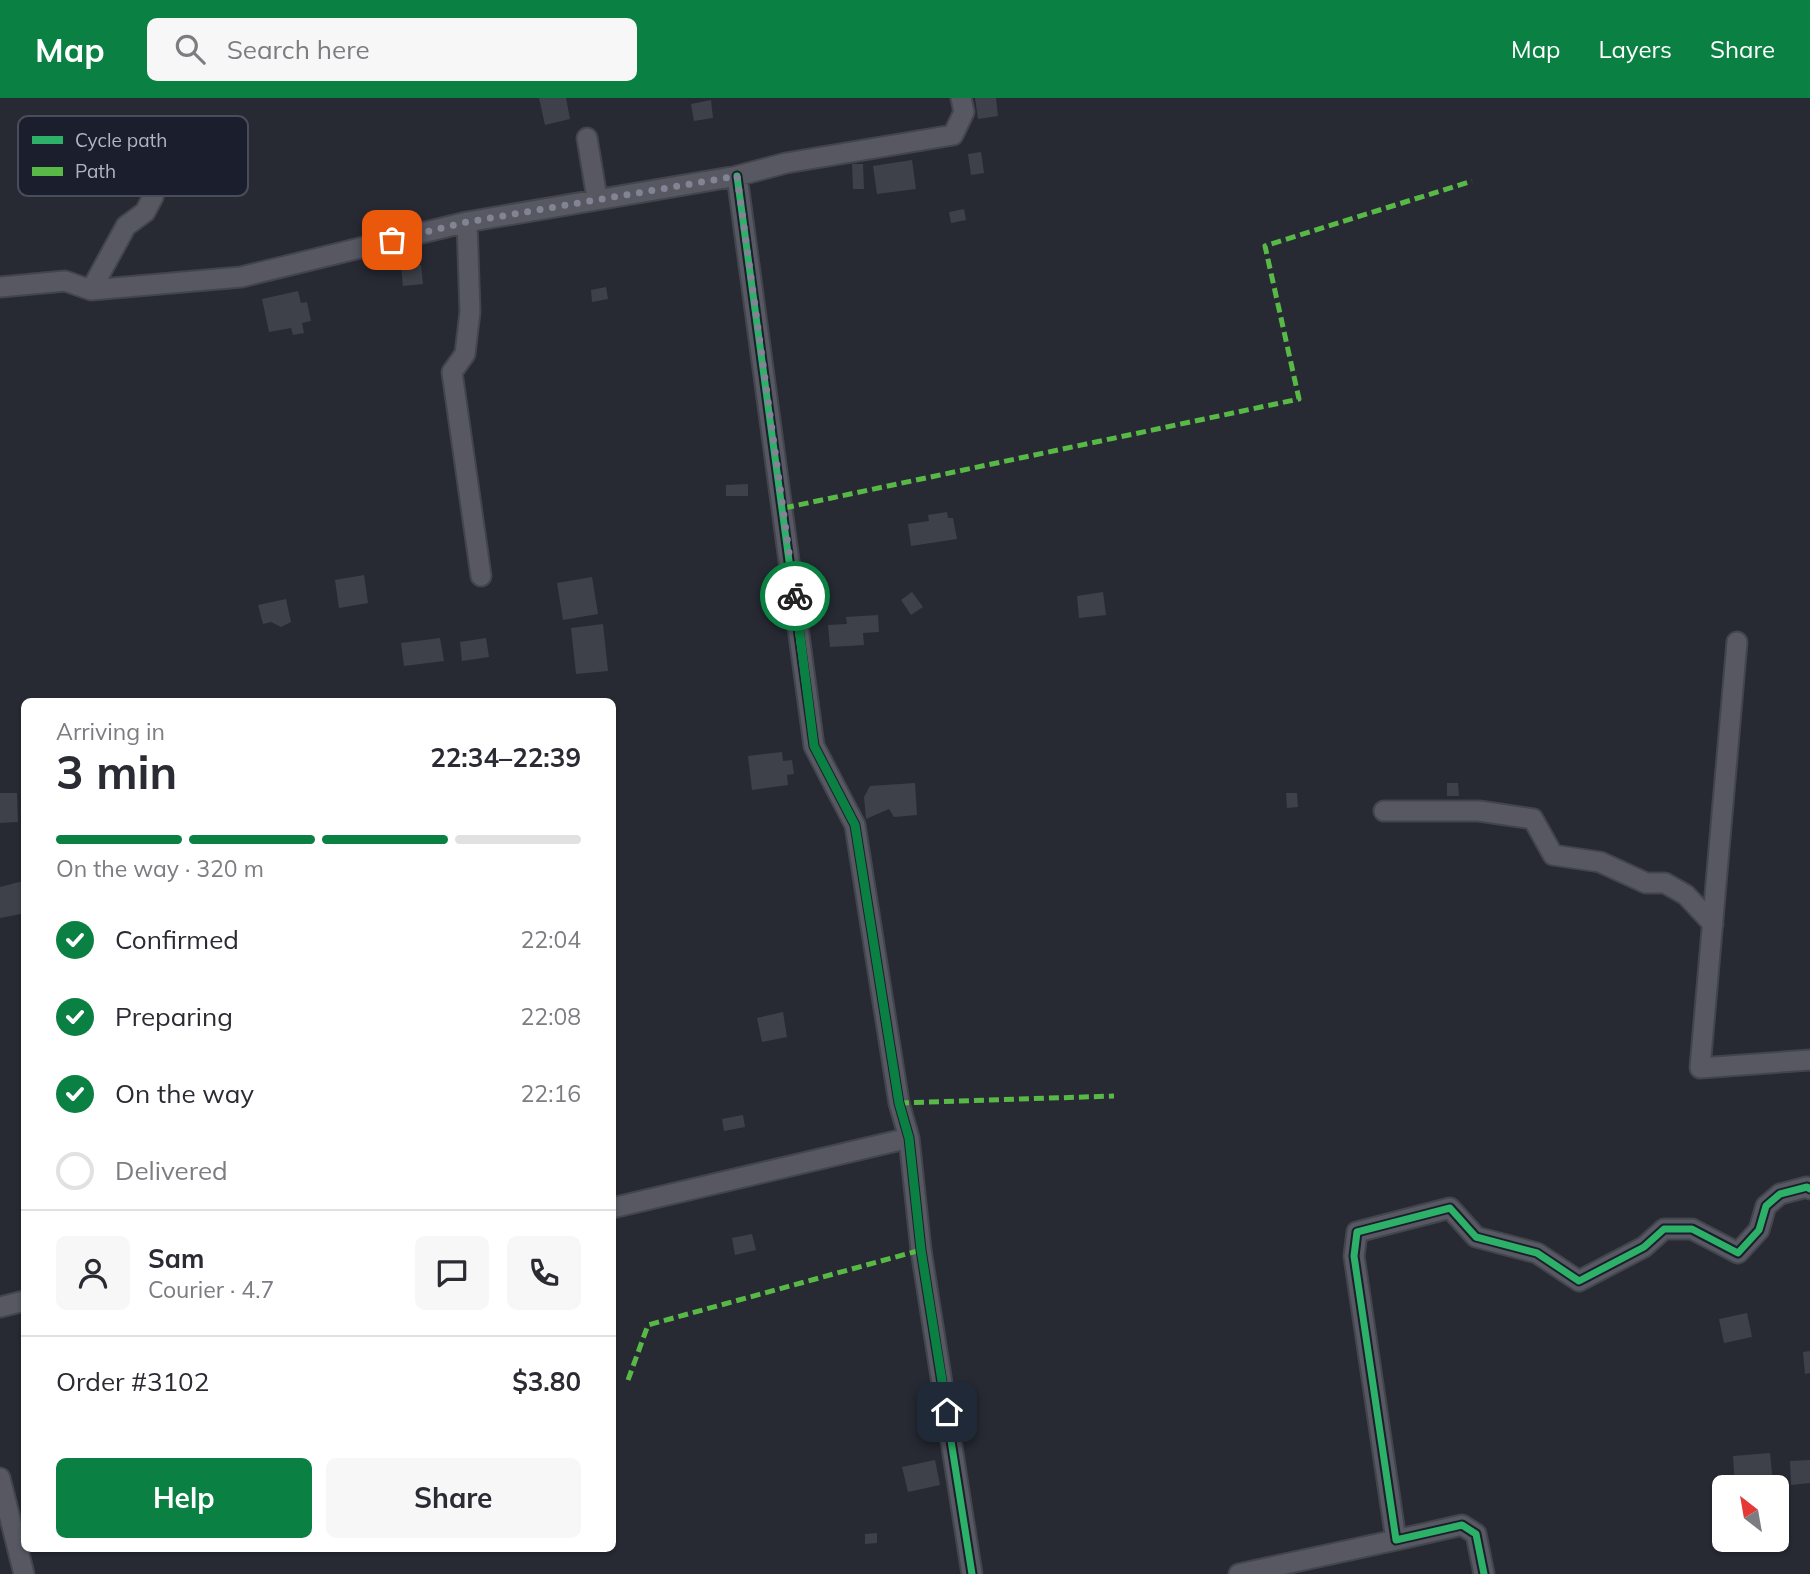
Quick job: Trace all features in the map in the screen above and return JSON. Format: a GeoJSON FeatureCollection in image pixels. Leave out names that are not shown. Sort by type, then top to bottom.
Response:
{"type":"FeatureCollection","features":[{"type":"Feature","properties":{"kind":"street"},"geometry":{"type":"LineString","coordinates":[[0,287],[65,281],[91,290],[241,277],[467,222],[737,176],[786,163],[953,135],[964,112],[961,98]]}},
{"type":"Feature","properties":{"kind":"street"},"geometry":{"type":"LineString","coordinates":[[587,138],[597,198]]}},
{"type":"Feature","properties":{"kind":"street"},"geometry":{"type":"LineString","coordinates":[[737,176],[814,746],[855,825],[899,1103],[909,1138],[921,1250],[972,1574]]}},
{"type":"Feature","properties":{"kind":"street"},"geometry":{"type":"LineString","coordinates":[[91,290],[126,226],[145,212],[153,196]]}},
{"type":"Feature","properties":{"kind":"street"},"geometry":{"type":"LineString","coordinates":[[467,222],[470,312],[464,354],[452,372],[481,576]]}},
{"type":"Feature","properties":{"kind":"street"},"geometry":{"type":"LineString","coordinates":[[1737,642],[1700,1068],[1810,1060]]}},
{"type":"Feature","properties":{"kind":"street"},"geometry":{"type":"LineString","coordinates":[[1384,811],[1479,811],[1533,819],[1553,855],[1600,862],[1646,883],[1665,883],[1686,895],[1713,924]]}},
{"type":"Feature","properties":{"kind":"street"},"geometry":{"type":"LineString","coordinates":[[616,1207],[909,1138]]}},
{"type":"Feature","properties":{"kind":"street"},"geometry":{"type":"LineString","coordinates":[[1396,1540],[1354,1256],[1357,1232],[1450,1208],[1476,1237],[1537,1253],[1579,1281],[1644,1247],[1664,1229],[1692,1229],[1738,1253],[1759,1230],[1766,1206],[1780,1194],[1807,1187],[1810,1189]]}},
{"type":"Feature","properties":{"kind":"street"},"geometry":{"type":"LineString","coordinates":[[0,1307],[21,1302]]}},
{"type":"Feature","properties":{"kind":"street"},"geometry":{"type":"LineString","coordinates":[[0,1478],[24,1574]]}},
{"type":"Feature","properties":{"kind":"street"},"geometry":{"type":"LineString","coordinates":[[1239,1574],[1462,1525],[1476,1534],[1484,1574]]}},
{"type":"Feature","properties":{"kind":"building"},"geometry":{"type":"Polygon","coordinates":[[[539,98],[566,98],[570,119],[545,125],[539,98]]]}},
{"type":"Feature","properties":{"kind":"building"},"geometry":{"type":"Polygon","coordinates":[[[975,98],[996,98],[998,116],[978,119],[975,98]]]}},
{"type":"Feature","properties":{"kind":"building"},"geometry":{"type":"Polygon","coordinates":[[[711,100],[713,118],[694,121],[691,104],[711,100]]]}},
{"type":"Feature","properties":{"kind":"building"},"geometry":{"type":"Polygon","coordinates":[[[981,152],[984,173],[971,175],[968,154],[981,152]]]}},
{"type":"Feature","properties":{"kind":"building"},"geometry":{"type":"Polygon","coordinates":[[[912,160],[916,189],[877,194],[873,166],[912,160]]]}},
{"type":"Feature","properties":{"kind":"building"},"geometry":{"type":"Polygon","coordinates":[[[852,164],[863,164],[864,189],[853,189],[852,164]]]}},
{"type":"Feature","properties":{"kind":"building"},"geometry":{"type":"Polygon","coordinates":[[[964,209],[966,220],[951,223],[949,212],[964,209]]]}},
{"type":"Feature","properties":{"kind":"building"},"geometry":{"type":"Polygon","coordinates":[[[421,265],[423,284],[403,286],[401,267],[421,265]]]}},
{"type":"Feature","properties":{"kind":"building"},"geometry":{"type":"Polygon","coordinates":[[[606,287],[608,299],[592,302],[591,290],[606,287]]]}},
{"type":"Feature","properties":{"kind":"building"},"geometry":{"type":"Polygon","coordinates":[[[298,291],[301,303],[307,302],[311,321],[302,323],[304,333],[293,335],[291,328],[269,332],[262,299],[298,291]]]}},
{"type":"Feature","properties":{"kind":"building"},"geometry":{"type":"Polygon","coordinates":[[[748,484],[748,496],[726,496],[726,485],[748,484]]]}},
{"type":"Feature","properties":{"kind":"building"},"geometry":{"type":"Polygon","coordinates":[[[947,512],[948,518],[953,518],[957,539],[911,546],[908,524],[929,521],[928,515],[947,512]]]}},
{"type":"Feature","properties":{"kind":"building"},"geometry":{"type":"Polygon","coordinates":[[[364,575],[368,603],[339,608],[335,580],[364,575]]]}},
{"type":"Feature","properties":{"kind":"building"},"geometry":{"type":"Polygon","coordinates":[[[592,577],[598,614],[563,620],[557,583],[592,577]]]}},
{"type":"Feature","properties":{"kind":"building"},"geometry":{"type":"Polygon","coordinates":[[[912,592],[923,607],[911,615],[901,600],[912,592]]]}},
{"type":"Feature","properties":{"kind":"building"},"geometry":{"type":"Polygon","coordinates":[[[1103,592],[1106,615],[1079,618],[1077,596],[1103,592]]]}},
{"type":"Feature","properties":{"kind":"building"},"geometry":{"type":"Polygon","coordinates":[[[286,599],[291,622],[281,627],[271,622],[263,624],[258,605],[286,599]]]}},
{"type":"Feature","properties":{"kind":"building"},"geometry":{"type":"Polygon","coordinates":[[[878,615],[879,632],[863,633],[864,645],[830,647],[828,625],[847,624],[846,617],[878,615]]]}},
{"type":"Feature","properties":{"kind":"building"},"geometry":{"type":"Polygon","coordinates":[[[603,624],[608,671],[576,674],[571,628],[603,624]]]}},
{"type":"Feature","properties":{"kind":"building"},"geometry":{"type":"Polygon","coordinates":[[[440,638],[444,661],[404,666],[401,643],[440,638]]]}},
{"type":"Feature","properties":{"kind":"building"},"geometry":{"type":"Polygon","coordinates":[[[486,638],[489,657],[462,661],[460,642],[486,638]]]}},
{"type":"Feature","properties":{"kind":"building"},"geometry":{"type":"Polygon","coordinates":[[[782,752],[783,761],[792,760],[794,774],[787,775],[788,785],[752,790],[748,756],[782,752]]]}},
{"type":"Feature","properties":{"kind":"building"},"geometry":{"type":"Polygon","coordinates":[[[915,783],[917,815],[894,817],[889,809],[866,819],[864,797],[870,786],[915,783]]]}},
{"type":"Feature","properties":{"kind":"building"},"geometry":{"type":"Polygon","coordinates":[[[1447,783],[1458,783],[1459,796],[1447,796],[1447,783]]]}},
{"type":"Feature","properties":{"kind":"building"},"geometry":{"type":"Polygon","coordinates":[[[0,793],[17,793],[18,822],[0,823],[0,793]]]}},
{"type":"Feature","properties":{"kind":"building"},"geometry":{"type":"Polygon","coordinates":[[[1286,793],[1297,793],[1298,807],[1287,808],[1286,793]]]}},
{"type":"Feature","properties":{"kind":"building"},"geometry":{"type":"Polygon","coordinates":[[[21,882],[21,914],[0,918],[0,887],[21,882]]]}},
{"type":"Feature","properties":{"kind":"building"},"geometry":{"type":"Polygon","coordinates":[[[783,1012],[787,1037],[762,1042],[757,1018],[783,1012]]]}},
{"type":"Feature","properties":{"kind":"building"},"geometry":{"type":"Polygon","coordinates":[[[743,1115],[745,1127],[724,1131],[722,1119],[743,1115]]]}},
{"type":"Feature","properties":{"kind":"building"},"geometry":{"type":"Polygon","coordinates":[[[752,1234],[756,1250],[735,1255],[732,1238],[752,1234]]]}},
{"type":"Feature","properties":{"kind":"building"},"geometry":{"type":"Polygon","coordinates":[[[1747,1313],[1752,1337],[1724,1343],[1719,1319],[1747,1313]]]}},
{"type":"Feature","properties":{"kind":"building"},"geometry":{"type":"Polygon","coordinates":[[[1810,1351],[1810,1373],[1805,1374],[1803,1352],[1810,1351]]]}},
{"type":"Feature","properties":{"kind":"building"},"geometry":{"type":"Polygon","coordinates":[[[1770,1453],[1772,1475],[1734,1475],[1733,1456],[1770,1453]]]}},
{"type":"Feature","properties":{"kind":"building"},"geometry":{"type":"Polygon","coordinates":[[[935,1460],[940,1485],[908,1492],[902,1467],[935,1460]]]}},
{"type":"Feature","properties":{"kind":"building"},"geometry":{"type":"Polygon","coordinates":[[[1810,1460],[1810,1483],[1791,1485],[1790,1461],[1810,1460]]]}},
{"type":"Feature","properties":{"kind":"building"},"geometry":{"type":"Polygon","coordinates":[[[877,1533],[877,1543],[865,1544],[865,1534],[877,1533]]]}},
{"type":"Feature","properties":{"kind":"marked path"},"geometry":{"type":"LineString","coordinates":[[784,508],[1299,399],[1265,246],[1472,181]]}},
{"type":"Feature","properties":{"kind":"marked path"},"geometry":{"type":"LineString","coordinates":[[899,1103],[1114,1096]]}},
{"type":"Feature","properties":{"kind":"marked path"},"geometry":{"type":"LineString","coordinates":[[628,1380],[648,1325],[921,1250]]}},
{"type":"Feature","properties":{"kind":"cycle path"},"geometry":{"type":"LineString","coordinates":[[737,176],[814,746],[855,825],[899,1103],[909,1138],[921,1250],[972,1574]]}},
{"type":"Feature","properties":{"kind":"cycle path"},"geometry":{"type":"LineString","coordinates":[[1484,1574],[1476,1534],[1462,1525],[1396,1540],[1354,1256],[1357,1232],[1450,1208],[1476,1237],[1537,1253],[1579,1281],[1644,1247],[1664,1229],[1692,1229],[1738,1253],[1759,1230],[1766,1206],[1780,1194],[1807,1187],[1810,1189]]}},
{"type":"Feature","properties":{"kind":"way so far"},"geometry":{"type":"LineString","coordinates":[[392,240],[467,222],[737,176],[795,596]]}},
{"type":"Feature","properties":{"kind":"route"},"geometry":{"type":"LineString","coordinates":[[795,596],[814,746],[855,825],[899,1103],[909,1138],[921,1250],[947,1412]]}}]}
